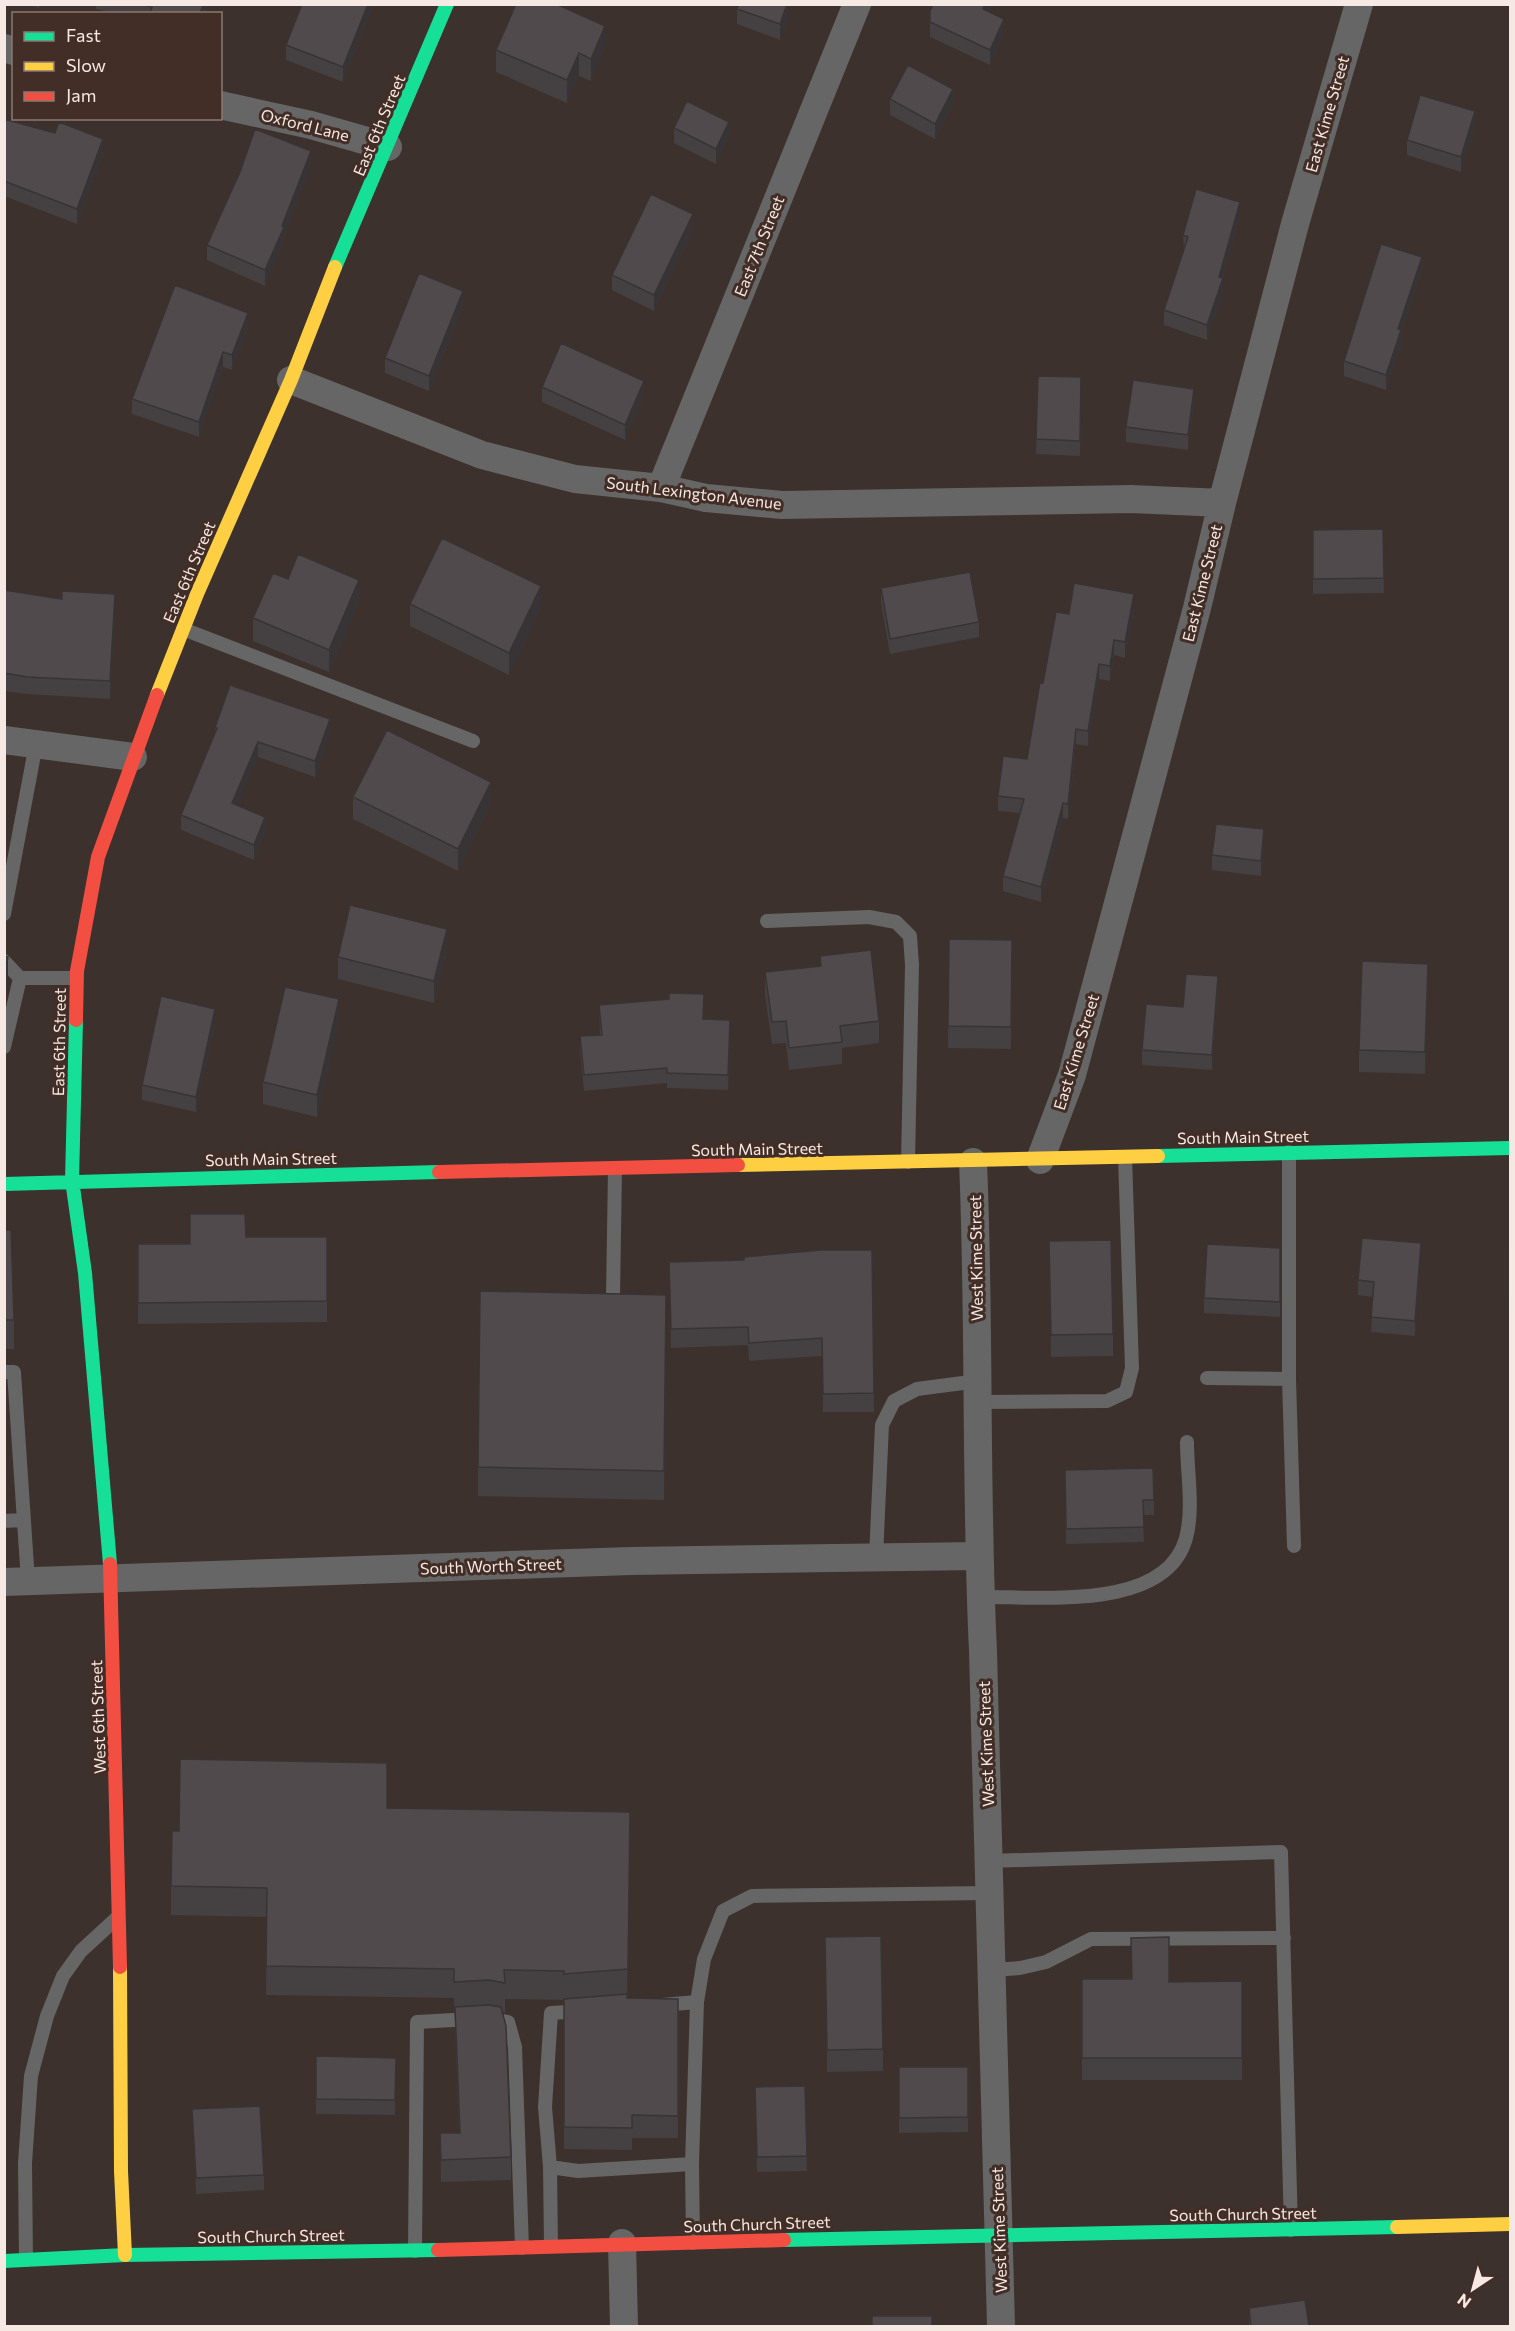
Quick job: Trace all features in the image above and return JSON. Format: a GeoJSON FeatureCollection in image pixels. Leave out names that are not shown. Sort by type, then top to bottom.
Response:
{"type":"FeatureCollection","features":[{"type":"Feature","properties":{"kind":"street","name":"East 6th Street"},"geometry":{"type":"LineString","coordinates":[[72,1179],[77,978],[98,857],[183,629],[291,380],[322,299],[447,4]]}},
{"type":"Feature","properties":{"kind":"street","name":"East 7th Street"},"geometry":{"type":"LineString","coordinates":[[661,488],[857,4]]}},
{"type":"Feature","properties":{"kind":"street","name":"East Kime Street"},"geometry":{"type":"LineString","coordinates":[[1040,1160],[1072,1075],[1197,608],[1295,224],[1359,4]]}},
{"type":"Feature","properties":{"kind":"street","name":"Oxford Lane"},"geometry":{"type":"LineString","coordinates":[[222,105],[311,125],[388,147]]}},
{"type":"Feature","properties":{"kind":"street","name":"South Lexington Avenue"},"geometry":{"type":"LineString","coordinates":[[291,380],[482,455],[575,479],[661,488],[706,498],[782,505],[1131,500],[1222,503]]}},
{"type":"Feature","properties":{"kind":"street"},"geometry":{"type":"LineString","coordinates":[[4,740],[133,758]]}},
{"type":"Feature","properties":{"kind":"street","name":"South Main Street"},"geometry":{"type":"LineString","coordinates":[[4,1184],[72,1179],[973,1162],[1125,1156],[1510,1148]]}},
{"type":"Feature","properties":{"kind":"street","name":"West Kime Street"},"geometry":{"type":"LineString","coordinates":[[973,1162],[978,1391],[978,1556],[990,1893],[1001,2326]]}},
{"type":"Feature","properties":{"kind":"street","name":"West 6th Street"},"geometry":{"type":"LineString","coordinates":[[72,1179],[86,1273],[111,1579],[120,1915],[121,2171],[125,2255]]}},
{"type":"Feature","properties":{"kind":"street","name":"South Worth Street"},"geometry":{"type":"LineString","coordinates":[[16,1581],[631,1561],[978,1556]]}},
{"type":"Feature","properties":{"kind":"street","name":"South Church Street"},"geometry":{"type":"LineString","coordinates":[[4,2261],[125,2255],[415,2251],[622,2243],[1510,2224]]}},
{"type":"Feature","properties":{"kind":"street"},"geometry":{"type":"LineString","coordinates":[[622,2243],[624,2326]]}},
{"type":"Feature","properties":{"kind":"lane"},"geometry":{"type":"LineString","coordinates":[[183,629],[473,741]]}},
{"type":"Feature","properties":{"kind":"lane"},"geometry":{"type":"LineString","coordinates":[[4,914],[36,744]]}},
{"type":"Feature","properties":{"kind":"lane"},"geometry":{"type":"LineString","coordinates":[[767,921],[869,917],[896,922],[910,936],[912,965],[908,1162]]}},
{"type":"Feature","properties":{"kind":"lane"},"geometry":{"type":"LineString","coordinates":[[4,961],[20,978],[77,978]]}},
{"type":"Feature","properties":{"kind":"lane"},"geometry":{"type":"LineString","coordinates":[[4,1047],[20,978]]}},
{"type":"Feature","properties":{"kind":"lane"},"geometry":{"type":"LineString","coordinates":[[1289,1152],[1289,1379],[1294,1546]]}},
{"type":"Feature","properties":{"kind":"lane"},"geometry":{"type":"LineString","coordinates":[[876,1557],[882,1425],[894,1401],[916,1389],[978,1391],[1107,1401],[1126,1392],[1132,1368],[1125,1156]]}},
{"type":"Feature","properties":{"kind":"lane"},"geometry":{"type":"LineString","coordinates":[[613,1297],[615,1168]]}},
{"type":"Feature","properties":{"kind":"lane"},"geometry":{"type":"LineString","coordinates":[[4,1372],[14,1372],[23,1520],[16,1581]]}},
{"type":"Feature","properties":{"kind":"lane"},"geometry":{"type":"LineString","coordinates":[[1207,1378],[1289,1379]]}},
{"type":"Feature","properties":{"kind":"lane"},"geometry":{"type":"LineString","coordinates":[[981,1597],[1107,1594],[1146,1583],[1159,1576],[1176,1557],[1186,1540],[1189,1523],[1187,1442]]}},
{"type":"Feature","properties":{"kind":"lane"},"geometry":{"type":"LineString","coordinates":[[4,1521],[23,1520]]}},
{"type":"Feature","properties":{"kind":"lane"},"geometry":{"type":"LineString","coordinates":[[989,1861],[1281,1852],[1291,2230]]}},
{"type":"Feature","properties":{"kind":"lane"},"geometry":{"type":"LineString","coordinates":[[693,2243],[692,2164],[697,2002],[704,1959],[723,1911],[752,1896],[990,1893]]}},
{"type":"Feature","properties":{"kind":"lane"},"geometry":{"type":"LineString","coordinates":[[26,2260],[25,2163],[31,2076],[47,2016],[63,1976],[81,1951],[120,1915]]}},
{"type":"Feature","properties":{"kind":"lane"},"geometry":{"type":"LineString","coordinates":[[992,1970],[1020,1968],[1046,1962],[1091,1939],[1284,1938]]}},
{"type":"Feature","properties":{"kind":"lane"},"geometry":{"type":"LineString","coordinates":[[652,2006],[697,2002]]}},
{"type":"Feature","properties":{"kind":"lane"},"geometry":{"type":"LineString","coordinates":[[551,2246],[550,2168],[545,2107],[551,2013],[596,2010]]}},
{"type":"Feature","properties":{"kind":"lane"},"geometry":{"type":"LineString","coordinates":[[415,2251],[417,2022],[489,2018],[508,2022],[515,2046],[522,2248]]}},
{"type":"Feature","properties":{"kind":"lane"},"geometry":{"type":"LineString","coordinates":[[550,2168],[578,2171],[692,2164]]}},
{"type":"Feature","properties":{"kind":"building"},"geometry":{"type":"Polygon","coordinates":[[[141,4],[203,4],[201,12],[150,12],[152,7],[141,4]]]}},
{"type":"Feature","properties":{"kind":"building"},"geometry":{"type":"Polygon","coordinates":[[[302,4],[368,4],[343,67],[286,45],[302,4]]]}},
{"type":"Feature","properties":{"kind":"building"},"geometry":{"type":"Polygon","coordinates":[[[516,4],[556,4],[605,26],[591,59],[579,53],[567,80],[496,50],[516,4]]]}},
{"type":"Feature","properties":{"kind":"building"},"geometry":{"type":"Polygon","coordinates":[[[739,4],[787,4],[780,24],[737,9],[739,4]]]}},
{"type":"Feature","properties":{"kind":"building"},"geometry":{"type":"Polygon","coordinates":[[[933,4],[985,4],[983,9],[1004,19],[990,50],[930,22],[930,11],[933,4]]]}},
{"type":"Feature","properties":{"kind":"building"},"geometry":{"type":"Polygon","coordinates":[[[908,65],[953,89],[935,124],[890,99],[908,65]]]}},
{"type":"Feature","properties":{"kind":"building"},"geometry":{"type":"Polygon","coordinates":[[[1420,95],[1475,111],[1461,157],[1407,140],[1420,95]]]}},
{"type":"Feature","properties":{"kind":"building"},"geometry":{"type":"Polygon","coordinates":[[[687,101],[729,122],[716,149],[674,128],[687,101]]]}},
{"type":"Feature","properties":{"kind":"building"},"geometry":{"type":"Polygon","coordinates":[[[4,119],[55,133],[59,122],[103,139],[77,209],[4,181],[4,119]]]}},
{"type":"Feature","properties":{"kind":"building"},"geometry":{"type":"Polygon","coordinates":[[[255,129],[311,151],[282,226],[284,227],[265,270],[207,245],[240,172],[255,129]]]}},
{"type":"Feature","properties":{"kind":"building"},"geometry":{"type":"Polygon","coordinates":[[[1196,189],[1240,202],[1219,277],[1223,278],[1207,325],[1164,310],[1188,237],[1183,235],[1196,189]]]}},
{"type":"Feature","properties":{"kind":"building"},"geometry":{"type":"Polygon","coordinates":[[[651,194],[693,214],[654,295],[612,275],[651,194]]]}},
{"type":"Feature","properties":{"kind":"building"},"geometry":{"type":"Polygon","coordinates":[[[1381,244],[1422,257],[1398,329],[1401,330],[1386,375],[1344,361],[1381,244]]]}},
{"type":"Feature","properties":{"kind":"building"},"geometry":{"type":"Polygon","coordinates":[[[419,273],[463,291],[429,376],[385,358],[419,273]]]}},
{"type":"Feature","properties":{"kind":"building"},"geometry":{"type":"Polygon","coordinates":[[[175,285],[248,313],[232,355],[223,352],[199,422],[132,399],[175,285]]]}},
{"type":"Feature","properties":{"kind":"building"},"geometry":{"type":"Polygon","coordinates":[[[561,343],[644,381],[625,425],[542,387],[561,343]]]}},
{"type":"Feature","properties":{"kind":"building"},"geometry":{"type":"Polygon","coordinates":[[[1038,376],[1081,377],[1080,441],[1036,439],[1038,376]]]}},
{"type":"Feature","properties":{"kind":"building"},"geometry":{"type":"Polygon","coordinates":[[[1133,380],[1194,389],[1188,435],[1126,427],[1133,380]]]}},
{"type":"Feature","properties":{"kind":"building"},"geometry":{"type":"Polygon","coordinates":[[[1383,529],[1384,578],[1313,579],[1313,530],[1383,529]]]}},
{"type":"Feature","properties":{"kind":"building"},"geometry":{"type":"Polygon","coordinates":[[[442,538],[541,586],[509,653],[410,604],[442,538]]]}},
{"type":"Feature","properties":{"kind":"building"},"geometry":{"type":"Polygon","coordinates":[[[298,554],[359,580],[329,650],[253,618],[273,573],[288,579],[298,554]]]}},
{"type":"Feature","properties":{"kind":"building"},"geometry":{"type":"Polygon","coordinates":[[[970,572],[979,622],[890,639],[881,588],[970,572]]]}},
{"type":"Feature","properties":{"kind":"building"},"geometry":{"type":"Polygon","coordinates":[[[1074,583],[1134,594],[1125,642],[1114,640],[1110,666],[1099,664],[1088,731],[1076,729],[1068,804],[1063,803],[1041,887],[1003,876],[1024,799],[998,796],[1003,756],[1027,759],[1040,682],[1043,683],[1056,612],[1069,614],[1074,583]]]}},
{"type":"Feature","properties":{"kind":"building"},"geometry":{"type":"Polygon","coordinates":[[[4,590],[62,599],[62,591],[115,594],[110,681],[27,677],[4,673],[4,590]]]}},
{"type":"Feature","properties":{"kind":"building"},"geometry":{"type":"Polygon","coordinates":[[[230,685],[330,719],[315,761],[258,742],[232,803],[265,817],[254,845],[181,815],[217,728],[215,727],[230,685]]]}},
{"type":"Feature","properties":{"kind":"building"},"geometry":{"type":"Polygon","coordinates":[[[387,730],[491,782],[458,849],[353,797],[387,730]]]}},
{"type":"Feature","properties":{"kind":"building"},"geometry":{"type":"Polygon","coordinates":[[[1216,824],[1264,829],[1261,861],[1212,855],[1216,824]]]}},
{"type":"Feature","properties":{"kind":"building"},"geometry":{"type":"Polygon","coordinates":[[[350,905],[447,929],[434,981],[338,957],[350,905]]]}},
{"type":"Feature","properties":{"kind":"building"},"geometry":{"type":"Polygon","coordinates":[[[949,939],[1012,940],[1011,1027],[948,1026],[949,939]]]}},
{"type":"Feature","properties":{"kind":"building"},"geometry":{"type":"Polygon","coordinates":[[[871,950],[879,1021],[840,1026],[842,1042],[789,1048],[786,1021],[772,1022],[765,972],[821,966],[820,956],[871,950]]]}},
{"type":"Feature","properties":{"kind":"building"},"geometry":{"type":"Polygon","coordinates":[[[4,956],[8,957],[4,975],[4,956]]]}},
{"type":"Feature","properties":{"kind":"building"},"geometry":{"type":"Polygon","coordinates":[[[1362,961],[1428,964],[1425,1052],[1359,1050],[1362,961]]]}},
{"type":"Feature","properties":{"kind":"building"},"geometry":{"type":"Polygon","coordinates":[[[1186,974],[1218,976],[1212,1055],[1142,1050],[1146,1004],[1183,1007],[1186,974]]]}},
{"type":"Feature","properties":{"kind":"building"},"geometry":{"type":"Polygon","coordinates":[[[285,987],[339,999],[317,1095],[263,1082],[285,987]]]}},
{"type":"Feature","properties":{"kind":"building"},"geometry":{"type":"Polygon","coordinates":[[[669,993],[704,994],[703,1019],[730,1020],[728,1075],[667,1073],[667,1068],[584,1075],[580,1036],[602,1035],[599,1005],[669,999],[669,993]]]}},
{"type":"Feature","properties":{"kind":"building"},"geometry":{"type":"Polygon","coordinates":[[[161,996],[215,1009],[196,1097],[142,1085],[161,996]]]}},
{"type":"Feature","properties":{"kind":"building"},"geometry":{"type":"Polygon","coordinates":[[[190,1214],[245,1214],[246,1237],[327,1237],[327,1301],[138,1303],[138,1244],[190,1244],[190,1214]]]}},
{"type":"Feature","properties":{"kind":"building"},"geometry":{"type":"Polygon","coordinates":[[[1510,1216],[1510,1326],[1509,1326],[1510,1216]]]}},
{"type":"Feature","properties":{"kind":"building"},"geometry":{"type":"Polygon","coordinates":[[[4,1230],[11,1230],[14,1320],[4,1320],[4,1230]]]}},
{"type":"Feature","properties":{"kind":"building"},"geometry":{"type":"Polygon","coordinates":[[[1362,1238],[1421,1243],[1415,1321],[1371,1317],[1374,1282],[1358,1280],[1362,1238]]]}},
{"type":"Feature","properties":{"kind":"building"},"geometry":{"type":"Polygon","coordinates":[[[1111,1240],[1113,1334],[1051,1335],[1049,1241],[1111,1240]]]}},
{"type":"Feature","properties":{"kind":"building"},"geometry":{"type":"Polygon","coordinates":[[[1207,1244],[1280,1248],[1280,1302],[1204,1298],[1207,1244]]]}},
{"type":"Feature","properties":{"kind":"building"},"geometry":{"type":"Polygon","coordinates":[[[821,1250],[872,1250],[874,1393],[823,1394],[822,1338],[749,1343],[748,1327],[671,1329],[669,1262],[744,1260],[744,1257],[821,1250]]]}},
{"type":"Feature","properties":{"kind":"building"},"geometry":{"type":"Polygon","coordinates":[[[480,1291],[666,1295],[664,1471],[478,1467],[480,1291]]]}},
{"type":"Feature","properties":{"kind":"building"},"geometry":{"type":"Polygon","coordinates":[[[1153,1468],[1154,1500],[1143,1500],[1144,1527],[1066,1529],[1065,1470],[1153,1468]]]}},
{"type":"Feature","properties":{"kind":"building"},"geometry":{"type":"Polygon","coordinates":[[[180,1759],[387,1763],[387,1808],[630,1812],[628,1969],[564,1974],[564,1971],[504,1970],[505,1983],[489,1980],[454,1982],[454,1969],[266,1966],[267,1888],[171,1886],[172,1831],[179,1831],[180,1759]]]}},
{"type":"Feature","properties":{"kind":"building"},"geometry":{"type":"Polygon","coordinates":[[[881,1936],[883,2049],[827,2050],[825,1937],[881,1936]]]}},
{"type":"Feature","properties":{"kind":"building"},"geometry":{"type":"Polygon","coordinates":[[[1169,1937],[1169,1982],[1242,1981],[1242,2058],[1082,2058],[1082,1979],[1132,1979],[1131,1938],[1169,1937]]]}},
{"type":"Feature","properties":{"kind":"building"},"geometry":{"type":"Polygon","coordinates":[[[627,1994],[627,1998],[678,1999],[678,2116],[632,2115],[632,2128],[564,2127],[564,1999],[627,1994]]]}},
{"type":"Feature","properties":{"kind":"building"},"geometry":{"type":"Polygon","coordinates":[[[488,2005],[501,2007],[506,2026],[511,2157],[441,2160],[440,2133],[460,2133],[455,2007],[488,2005]]]}},
{"type":"Feature","properties":{"kind":"building"},"geometry":{"type":"Polygon","coordinates":[[[316,2056],[396,2058],[395,2100],[316,2099],[316,2056]]]}},
{"type":"Feature","properties":{"kind":"building"},"geometry":{"type":"Polygon","coordinates":[[[899,2067],[968,2067],[968,2117],[899,2118],[899,2067]]]}},
{"type":"Feature","properties":{"kind":"building"},"geometry":{"type":"Polygon","coordinates":[[[805,2086],[807,2156],[757,2157],[755,2087],[805,2086]]]}},
{"type":"Feature","properties":{"kind":"building"},"geometry":{"type":"Polygon","coordinates":[[[260,2106],[264,2175],[196,2178],[192,2109],[260,2106]]]}},
{"type":"Feature","properties":{"kind":"building"},"geometry":{"type":"Polygon","coordinates":[[[1305,2300],[1309,2326],[1251,2326],[1249,2308],[1305,2300]]]}},
{"type":"Feature","properties":{"kind":"building"},"geometry":{"type":"Polygon","coordinates":[[[872,2316],[932,2316],[932,2326],[872,2326],[872,2316]]]}},
{"type":"Feature","properties":{"kind":"traffic: fast"},"geometry":{"type":"LineString","coordinates":[[335,267],[447,4]]}},
{"type":"Feature","properties":{"kind":"traffic: fast"},"geometry":{"type":"LineString","coordinates":[[76,1020],[72,1180],[85,1273],[110,1564]]}},
{"type":"Feature","properties":{"kind":"traffic: fast"},"geometry":{"type":"LineString","coordinates":[[1158,1156],[1510,1148]]}},
{"type":"Feature","properties":{"kind":"traffic: fast"},"geometry":{"type":"LineString","coordinates":[[4,1184],[439,1172]]}},
{"type":"Feature","properties":{"kind":"traffic: fast"},"geometry":{"type":"LineString","coordinates":[[784,2240],[1397,2227]]}},
{"type":"Feature","properties":{"kind":"traffic: fast"},"geometry":{"type":"LineString","coordinates":[[4,2261],[125,2255],[438,2250]]}},
{"type":"Feature","properties":{"kind":"traffic: slow"},"geometry":{"type":"LineString","coordinates":[[157,695],[197,594],[291,380],[335,267]]}},
{"type":"Feature","properties":{"kind":"traffic: slow"},"geometry":{"type":"LineString","coordinates":[[738,1165],[1158,1156]]}},
{"type":"Feature","properties":{"kind":"traffic: slow"},"geometry":{"type":"LineString","coordinates":[[120,1967],[121,2171],[125,2255]]}},
{"type":"Feature","properties":{"kind":"traffic: slow"},"geometry":{"type":"LineString","coordinates":[[1397,2227],[1510,2224]]}},
{"type":"Feature","properties":{"kind":"traffic: jam"},"geometry":{"type":"LineString","coordinates":[[76,1020],[77,971],[98,857],[157,695]]}},
{"type":"Feature","properties":{"kind":"traffic: jam"},"geometry":{"type":"LineString","coordinates":[[439,1172],[738,1165]]}},
{"type":"Feature","properties":{"kind":"traffic: jam"},"geometry":{"type":"LineString","coordinates":[[110,1564],[120,1967]]}},
{"type":"Feature","properties":{"kind":"traffic: jam"},"geometry":{"type":"LineString","coordinates":[[438,2250],[784,2240]]}}]}
